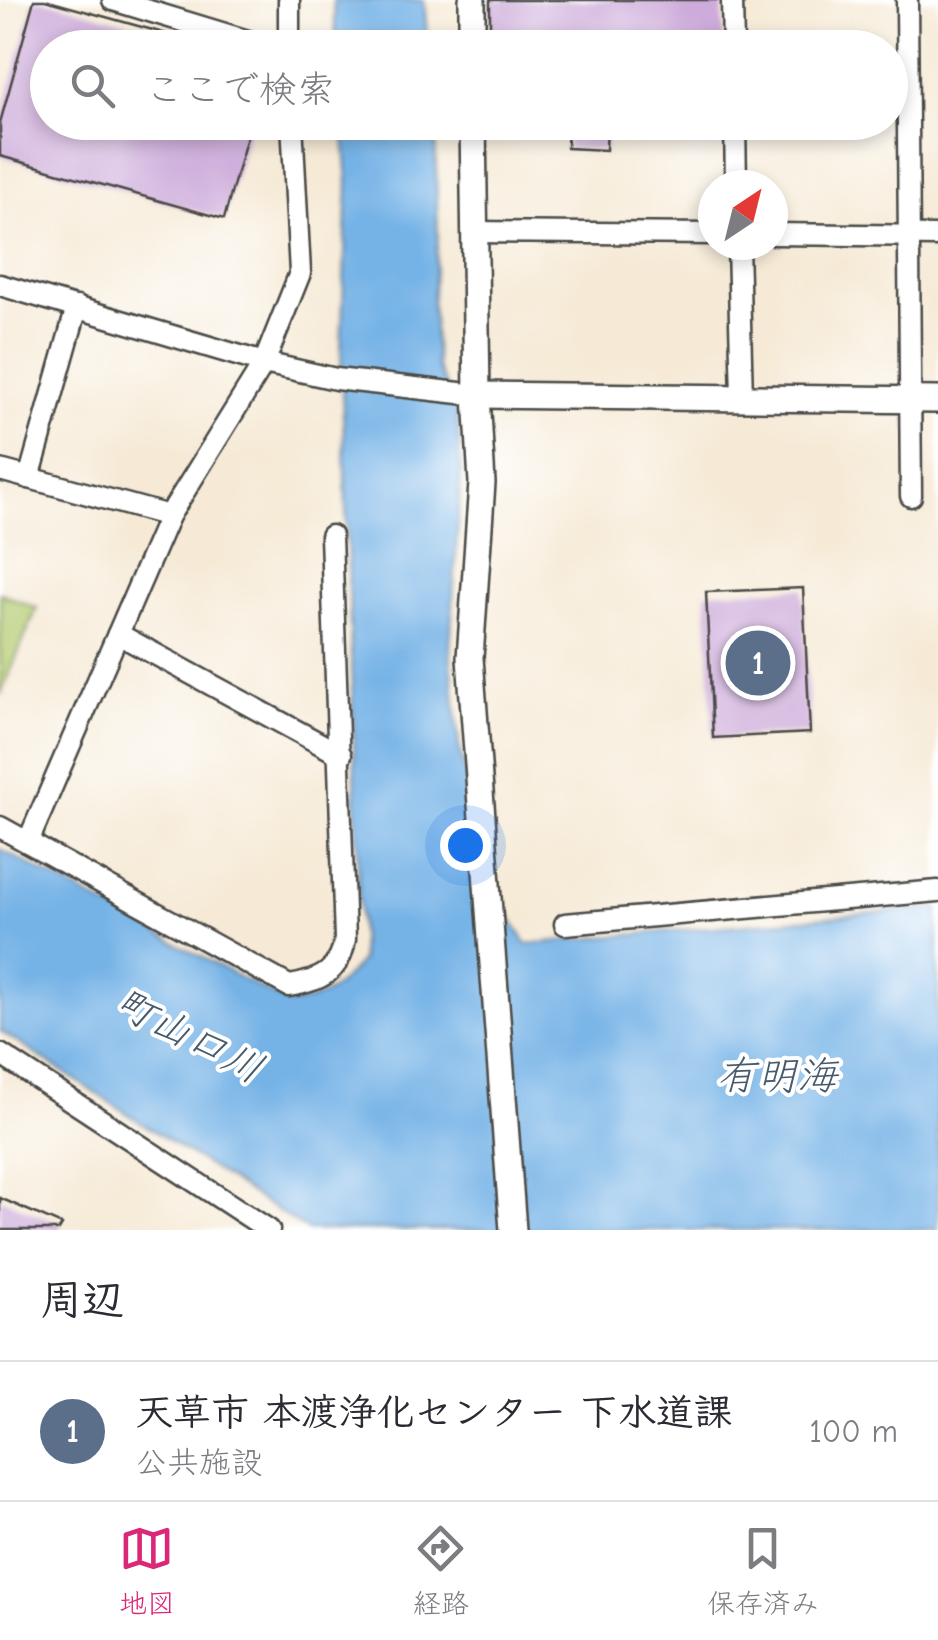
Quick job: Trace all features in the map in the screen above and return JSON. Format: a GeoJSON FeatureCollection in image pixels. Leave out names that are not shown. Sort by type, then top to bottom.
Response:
{"type":"FeatureCollection","features":[{"type":"Feature","properties":{"kind":"street"},"geometry":{"type":"LineString","coordinates":[[113,0],[212,30]]}},
{"type":"Feature","properties":{"kind":"street"},"geometry":{"type":"LineString","coordinates":[[289,0],[289,30]]}},
{"type":"Feature","properties":{"kind":"street"},"geometry":{"type":"LineString","coordinates":[[472,0],[472,30]]}},
{"type":"Feature","properties":{"kind":"street"},"geometry":{"type":"LineString","coordinates":[[732,0],[733,30]]}},
{"type":"Feature","properties":{"kind":"street"},"geometry":{"type":"LineString","coordinates":[[907,0],[907,30]]}},
{"type":"Feature","properties":{"kind":"street"},"geometry":{"type":"LineString","coordinates":[[908,118],[911,496]]}},
{"type":"Feature","properties":{"kind":"street"},"geometry":{"type":"LineString","coordinates":[[28,842],[169,516],[264,363],[300,273],[293,140]]}},
{"type":"Feature","properties":{"kind":"street"},"geometry":{"type":"LineString","coordinates":[[473,140],[475,232],[468,394],[482,482],[470,658],[513,1230]]}},
{"type":"Feature","properties":{"kind":"street"},"geometry":{"type":"LineString","coordinates":[[735,140],[736,170]]}},
{"type":"Feature","properties":{"kind":"street"},"geometry":{"type":"LineString","coordinates":[[475,232],[698,234]]}},
{"type":"Feature","properties":{"kind":"street"},"geometry":{"type":"LineString","coordinates":[[788,234],[938,236]]}},
{"type":"Feature","properties":{"kind":"street"},"geometry":{"type":"LineString","coordinates":[[738,260],[742,398]]}},
{"type":"Feature","properties":{"kind":"street"},"geometry":{"type":"LineString","coordinates":[[0,285],[264,363],[336,379],[468,394],[938,400]]}},
{"type":"Feature","properties":{"kind":"street"},"geometry":{"type":"LineString","coordinates":[[30,478],[77,306]]}},
{"type":"Feature","properties":{"kind":"street"},"geometry":{"type":"LineString","coordinates":[[0,470],[169,516]]}},
{"type":"Feature","properties":{"kind":"street"},"geometry":{"type":"LineString","coordinates":[[0,827],[289,986],[323,978],[342,955],[345,939],[331,536]]}},
{"type":"Feature","properties":{"kind":"street"},"geometry":{"type":"LineString","coordinates":[[118,634],[341,754]]}},
{"type":"Feature","properties":{"kind":"street"},"geometry":{"type":"LineString","coordinates":[[564,924],[938,891]]}},
{"type":"Feature","properties":{"kind":"street"},"geometry":{"type":"LineString","coordinates":[[0,1054],[269,1230]]}},
{"type":"Feature","properties":{"kind":"green space"},"geometry":{"type":"Polygon","coordinates":[[[0,593],[37,608],[0,696],[0,593]]]}},
{"type":"Feature","properties":{"kind":"water"},"geometry":{"type":"Polygon","coordinates":[[[333,0],[424,0],[427,30],[336,30],[333,0]]]}},
{"type":"Feature","properties":{"kind":"water"},"geometry":{"type":"Polygon","coordinates":[[[344,140],[435,140],[438,238],[432,304],[437,367],[457,410],[461,474],[450,649],[459,745],[498,896],[526,944],[938,907],[938,1230],[307,1230],[0,1031],[0,849],[288,1003],[311,1000],[330,991],[361,960],[341,352],[348,182],[344,140]]]}},
{"type":"Feature","properties":{"kind":"building"},"geometry":{"type":"Polygon","coordinates":[[[34,0],[45,0],[153,30],[30,30],[30,140],[246,140],[224,219],[0,156],[0,123],[34,0]]]}},
{"type":"Feature","properties":{"kind":"building"},"geometry":{"type":"Polygon","coordinates":[[[490,0],[722,0],[723,30],[490,30],[490,0]]]}},
{"type":"Feature","properties":{"kind":"building"},"geometry":{"type":"Polygon","coordinates":[[[567,140],[606,140],[606,150],[567,148],[567,140]]]}},
{"type":"Feature","properties":{"kind":"building"},"geometry":{"type":"Polygon","coordinates":[[[803,588],[810,733],[713,738],[706,592],[803,588]]]}},
{"type":"Feature","properties":{"kind":"building"},"geometry":{"type":"Polygon","coordinates":[[[0,1198],[62,1225],[59,1230],[0,1230],[0,1198]]]}},
{"type":"Feature","properties":{"kind":"place","name":"天草市 本渡浄化センター 下水道課"},"geometry":{"type":"Point","coordinates":[758,663]}},
{"type":"Feature","properties":{"kind":"water label","name":"町山口川"},"geometry":{"type":"Point","coordinates":[189,1036]}},
{"type":"Feature","properties":{"kind":"water label","name":"有明海"},"geometry":{"type":"Point","coordinates":[777,1076]}}]}
